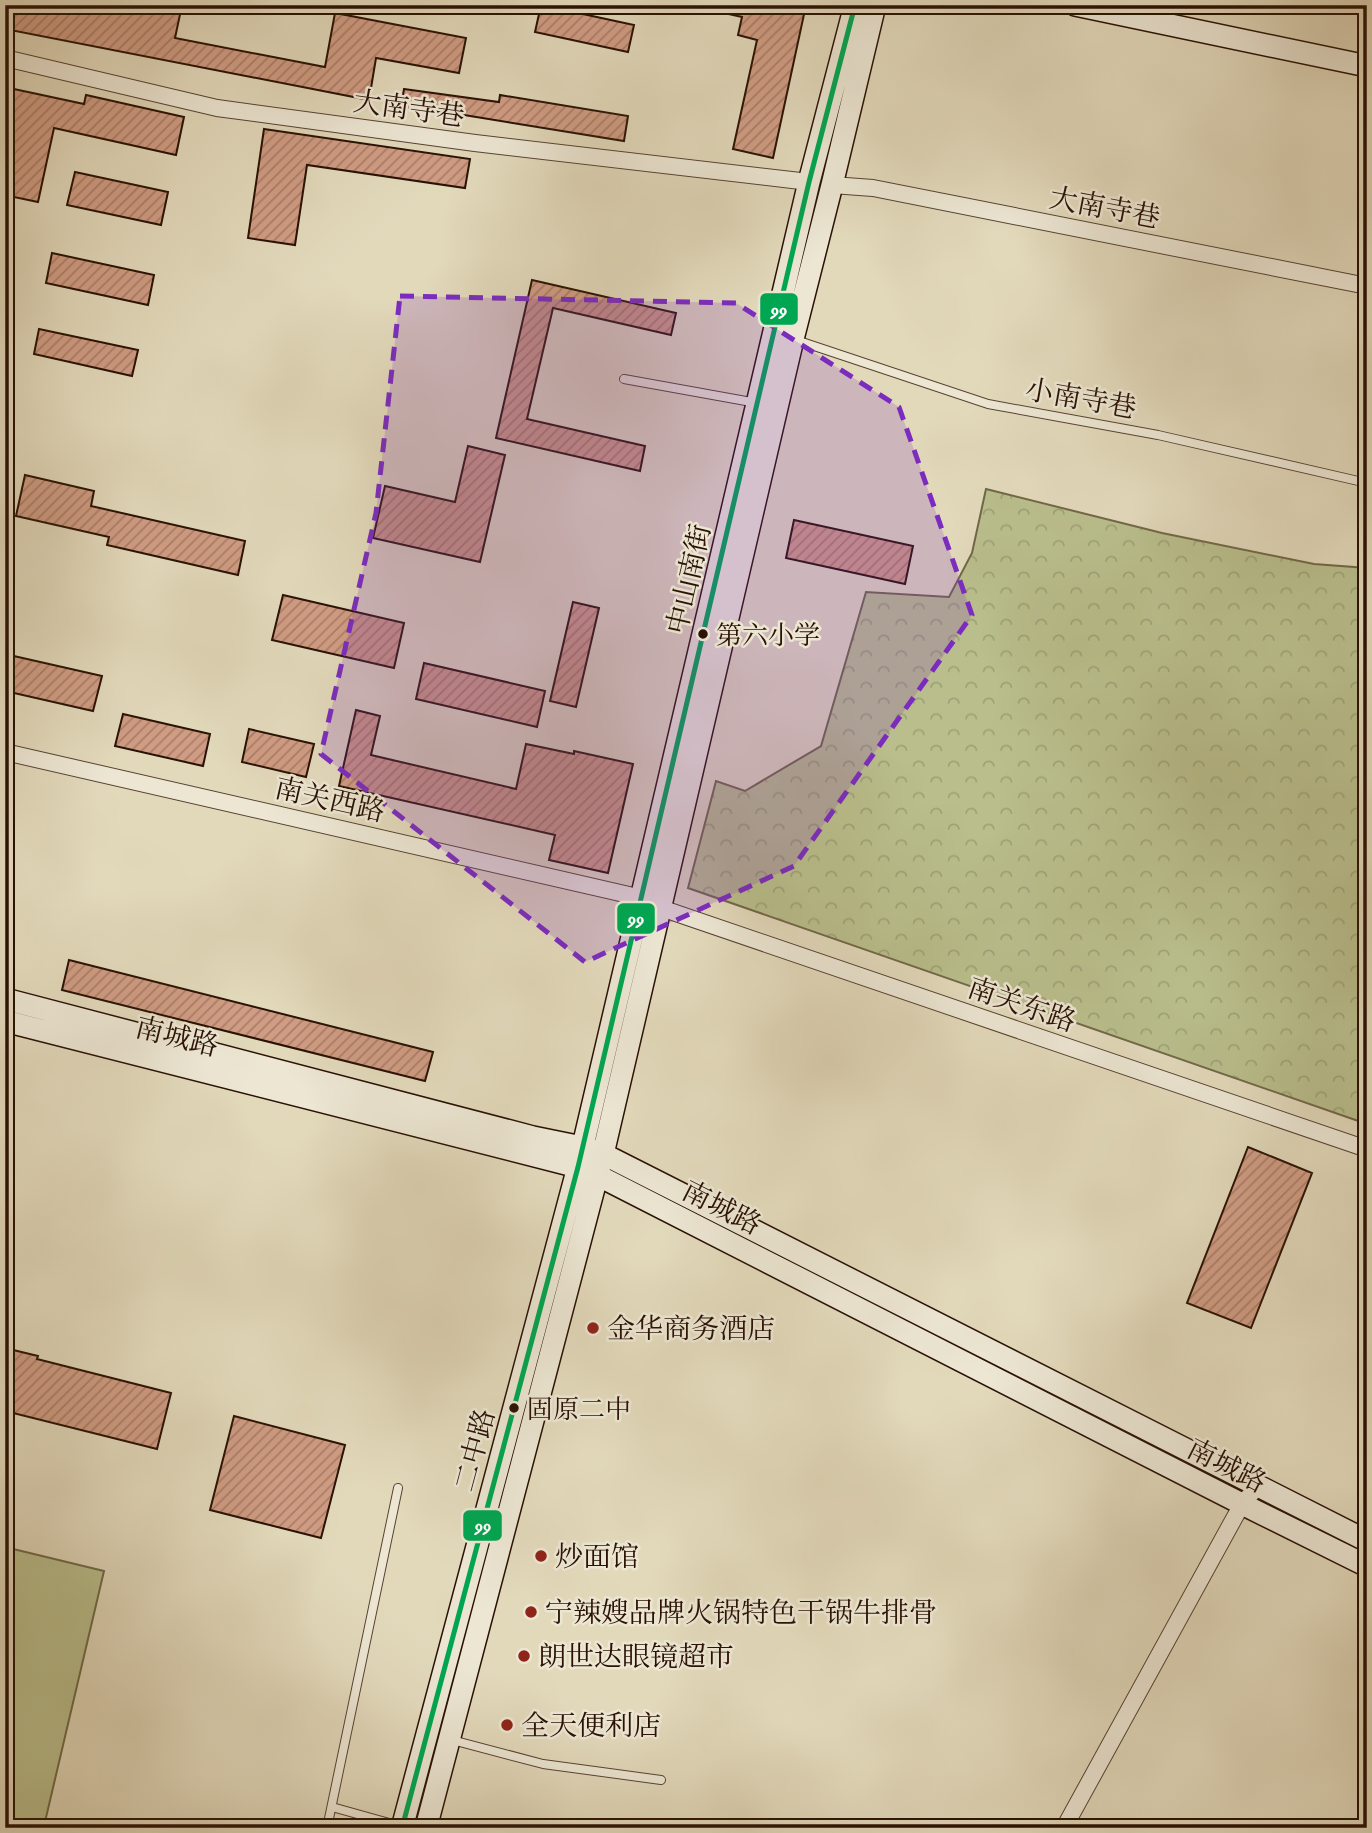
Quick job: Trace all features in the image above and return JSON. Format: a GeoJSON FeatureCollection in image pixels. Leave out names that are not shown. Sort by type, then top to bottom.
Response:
{"type":"FeatureCollection","features":[{"type":"Feature","properties":{"kind":"main road","name":"中山南街"},"geometry":{"type":"LineString","coordinates":[[590,1161],[768,404],[810,183],[855,5]]}},
{"type":"Feature","properties":{"kind":"main road","name":"中山南街"},"geometry":{"type":"LineString","coordinates":[[768,404],[793,339],[875,5]]}},
{"type":"Feature","properties":{"kind":"main road"},"geometry":{"type":"LineString","coordinates":[[1074,5],[1367,66]]}},
{"type":"Feature","properties":{"kind":"main road"},"geometry":{"type":"LineString","coordinates":[[1142,5],[1367,55]]}},
{"type":"Feature","properties":{"kind":"main road","name":"南城路"},"geometry":{"type":"LineString","coordinates":[[5,999],[533,1137],[590,1161],[1367,1541]]}},
{"type":"Feature","properties":{"kind":"main road","name":"南城路"},"geometry":{"type":"LineString","coordinates":[[5,1021],[590,1161],[1242,1504],[1367,1566]]}},
{"type":"Feature","properties":{"kind":"main road","name":"二中路"},"geometry":{"type":"LineString","coordinates":[[426,1828],[590,1161]]}},
{"type":"Feature","properties":{"kind":"main road","name":"二中路"},"geometry":{"type":"LineString","coordinates":[[403,1827],[590,1161]]}},
{"type":"Feature","properties":{"kind":"street","name":"大南寺巷"},"geometry":{"type":"LineString","coordinates":[[5,58],[217,108],[475,143],[810,183]]}},
{"type":"Feature","properties":{"kind":"street","name":"大南寺巷"},"geometry":{"type":"LineString","coordinates":[[832,185],[873,188],[1367,286]]}},
{"type":"Feature","properties":{"kind":"street"},"geometry":{"type":"LineString","coordinates":[[5,408],[5,428]]}},
{"type":"Feature","properties":{"kind":"street","name":"南关西路"},"geometry":{"type":"LineString","coordinates":[[5,752],[652,903]]}},
{"type":"Feature","properties":{"kind":"street","name":"南关东路"},"geometry":{"type":"LineString","coordinates":[[652,903],[1367,1149]]}},
{"type":"Feature","properties":{"kind":"street"},"geometry":{"type":"LineString","coordinates":[[1064,1828],[1242,1504],[1258,1486]]}},
{"type":"Feature","properties":{"kind":"lane","name":"小南寺巷"},"geometry":{"type":"LineString","coordinates":[[793,339],[988,404],[1158,435],[1367,483]]}},
{"type":"Feature","properties":{"kind":"lane"},"geometry":{"type":"LineString","coordinates":[[624,379],[768,404]]}},
{"type":"Feature","properties":{"kind":"lane"},"geometry":{"type":"LineString","coordinates":[[327,1828],[398,1489]]}},
{"type":"Feature","properties":{"kind":"lane"},"geometry":{"type":"LineString","coordinates":[[449,1739],[543,1764],[661,1780]]}},
{"type":"Feature","properties":{"kind":"lane"},"geometry":{"type":"LineString","coordinates":[[332,1807],[403,1827]]}},
{"type":"Feature","properties":{"kind":"highlighted area"},"geometry":{"type":"Polygon","coordinates":[[[400,296],[736,303],[899,407],[972,615],[794,866],[585,962],[321,754],[376,513],[400,296]]]}},
{"type":"Feature","properties":{"kind":"green space"},"geometry":{"type":"Polygon","coordinates":[[[986,489],[1162,533],[1314,564],[1367,568],[1367,1124],[688,888],[716,781],[745,791],[821,746],[866,592],[949,597],[972,553],[986,489]]]}},
{"type":"Feature","properties":{"kind":"green space"},"geometry":{"type":"Polygon","coordinates":[[[5,1547],[104,1571],[44,1826],[5,1817],[5,1547]]]}},
{"type":"Feature","properties":{"kind":"building"},"geometry":{"type":"Polygon","coordinates":[[[5,5],[182,5],[175,38],[325,67],[335,13],[466,38],[459,73],[376,58],[369,100],[5,29],[5,5]]]}},
{"type":"Feature","properties":{"kind":"building"},"geometry":{"type":"Polygon","coordinates":[[[541,5],[634,25],[628,52],[535,32],[541,5]]]}},
{"type":"Feature","properties":{"kind":"building"},"geometry":{"type":"Polygon","coordinates":[[[716,5],[806,5],[773,158],[733,149],[757,40],[738,35],[742,17],[715,11],[716,5]]]}},
{"type":"Feature","properties":{"kind":"building"},"geometry":{"type":"Polygon","coordinates":[[[14,89],[84,104],[86,95],[184,117],[176,155],[54,128],[38,202],[9,196],[5,168],[5,94],[14,89]]]}},
{"type":"Feature","properties":{"kind":"building"},"geometry":{"type":"Polygon","coordinates":[[[404,89],[499,102],[500,95],[628,116],[624,141],[401,107],[404,89]]]}},
{"type":"Feature","properties":{"kind":"building"},"geometry":{"type":"Polygon","coordinates":[[[264,129],[470,159],[465,188],[307,165],[295,245],[248,238],[264,129]]]}},
{"type":"Feature","properties":{"kind":"building"},"geometry":{"type":"Polygon","coordinates":[[[75,172],[168,192],[161,225],[67,205],[75,172]]]}},
{"type":"Feature","properties":{"kind":"building"},"geometry":{"type":"Polygon","coordinates":[[[52,253],[154,275],[148,305],[46,283],[52,253]]]}},
{"type":"Feature","properties":{"kind":"building"},"geometry":{"type":"Polygon","coordinates":[[[532,280],[676,313],[671,335],[553,308],[527,419],[645,446],[640,471],[496,438],[532,280]]]}},
{"type":"Feature","properties":{"kind":"building"},"geometry":{"type":"Polygon","coordinates":[[[39,329],[138,350],[132,376],[34,354],[39,329]]]}},
{"type":"Feature","properties":{"kind":"building"},"geometry":{"type":"Polygon","coordinates":[[[468,446],[505,455],[480,562],[373,538],[385,486],[455,502],[468,446]]]}},
{"type":"Feature","properties":{"kind":"building"},"geometry":{"type":"Polygon","coordinates":[[[25,475],[94,491],[91,506],[245,541],[238,575],[107,545],[109,537],[16,516],[25,475]]]}},
{"type":"Feature","properties":{"kind":"building"},"geometry":{"type":"Polygon","coordinates":[[[794,520],[913,546],[905,584],[786,558],[794,520]]]}},
{"type":"Feature","properties":{"kind":"building"},"geometry":{"type":"Polygon","coordinates":[[[283,595],[404,623],[394,668],[272,640],[283,595]]]}},
{"type":"Feature","properties":{"kind":"building"},"geometry":{"type":"Polygon","coordinates":[[[573,602],[599,608],[576,707],[550,701],[573,602]]]}},
{"type":"Feature","properties":{"kind":"building"},"geometry":{"type":"Polygon","coordinates":[[[5,654],[102,676],[93,711],[5,691],[5,654]]]}},
{"type":"Feature","properties":{"kind":"building"},"geometry":{"type":"Polygon","coordinates":[[[424,663],[545,691],[537,727],[416,699],[424,663]]]}},
{"type":"Feature","properties":{"kind":"building"},"geometry":{"type":"Polygon","coordinates":[[[356,710],[380,716],[371,755],[516,789],[526,744],[633,764],[608,873],[549,860],[555,835],[339,786],[356,710]]]}},
{"type":"Feature","properties":{"kind":"building"},"geometry":{"type":"Polygon","coordinates":[[[123,714],[210,734],[203,766],[115,746],[123,714]]]}},
{"type":"Feature","properties":{"kind":"building"},"geometry":{"type":"Polygon","coordinates":[[[249,729],[314,744],[306,777],[242,762],[249,729]]]}},
{"type":"Feature","properties":{"kind":"building"},"geometry":{"type":"Polygon","coordinates":[[[69,960],[433,1052],[425,1081],[62,990],[69,960]]]}},
{"type":"Feature","properties":{"kind":"building"},"geometry":{"type":"Polygon","coordinates":[[[1248,1147],[1312,1173],[1251,1328],[1187,1303],[1248,1147]]]}},
{"type":"Feature","properties":{"kind":"building"},"geometry":{"type":"Polygon","coordinates":[[[5,1348],[38,1356],[37,1359],[171,1393],[157,1449],[5,1411],[5,1348]]]}},
{"type":"Feature","properties":{"kind":"building"},"geometry":{"type":"Polygon","coordinates":[[[234,1416],[345,1445],[321,1538],[210,1510],[234,1416]]]}},
{"type":"Feature","properties":{"kind":"transit line","name":"99"},"geometry":{"type":"LineString","coordinates":[[402,1828],[578,1167],[809,182],[855,5]]}},
{"type":"Feature","properties":{"kind":"place","name":"第六小学"},"geometry":{"type":"Point","coordinates":[703,634]}},
{"type":"Feature","properties":{"kind":"place","name":"金华商务酒店"},"geometry":{"type":"Point","coordinates":[593,1328]}},
{"type":"Feature","properties":{"kind":"place","name":"固原二中"},"geometry":{"type":"Point","coordinates":[514,1408]}},
{"type":"Feature","properties":{"kind":"place","name":"炒面馆"},"geometry":{"type":"Point","coordinates":[541,1556]}},
{"type":"Feature","properties":{"kind":"place","name":"宁辣嫂品牌火锅特色干锅牛排骨"},"geometry":{"type":"Point","coordinates":[531,1612]}},
{"type":"Feature","properties":{"kind":"place","name":"朗世达眼镜超市"},"geometry":{"type":"Point","coordinates":[524,1656]}},
{"type":"Feature","properties":{"kind":"place","name":"全天便利店"},"geometry":{"type":"Point","coordinates":[507,1725]}}]}
